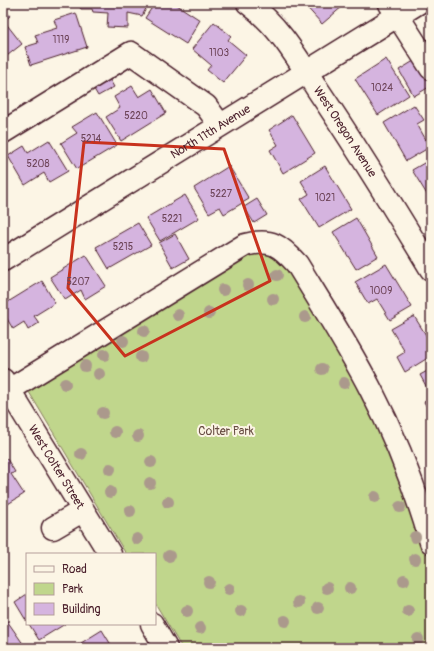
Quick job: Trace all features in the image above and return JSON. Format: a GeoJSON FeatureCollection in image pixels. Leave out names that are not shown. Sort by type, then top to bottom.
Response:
{"type":"FeatureCollection","features":[{"type":"Feature","properties":{"kind":"street","name":"West Oregon Avenue"},"geometry":{"type":"LineString","coordinates":[[248,3],[273,24],[289,44],[431,269]]}},
{"type":"Feature","properties":{"kind":"street","name":"North 11th Avenue"},"geometry":{"type":"LineString","coordinates":[[3,260],[307,72],[394,9],[418,3]]}},
{"type":"Feature","properties":{"kind":"street"},"geometry":{"type":"LineString","coordinates":[[394,9],[431,68]]}},
{"type":"Feature","properties":{"kind":"street"},"geometry":{"type":"LineString","coordinates":[[3,132],[131,53],[206,106],[220,125]]}},
{"type":"Feature","properties":{"kind":"street"},"geometry":{"type":"LineString","coordinates":[[6,385],[245,245],[259,241],[270,243],[284,250],[297,264],[370,389],[386,420],[420,507],[431,542]]}},
{"type":"Feature","properties":{"kind":"street","name":"West Colter Street"},"geometry":{"type":"LineString","coordinates":[[6,385],[82,511],[109,553]]}},
{"type":"Feature","properties":{"kind":"street"},"geometry":{"type":"LineString","coordinates":[[53,528],[82,511]]}},
{"type":"Feature","properties":{"kind":"street"},"geometry":{"type":"LineString","coordinates":[[153,625],[166,648]]}},
{"type":"Feature","properties":{"kind":"highlighted area"},"geometry":{"type":"Polygon","coordinates":[[[84,142],[224,149],[270,281],[125,356],[68,288],[84,142]]]}},
{"type":"Feature","properties":{"kind":"green space","name":"Colter Park"},"geometry":{"type":"Polygon","coordinates":[[[247,250],[277,253],[351,362],[401,469],[431,565],[431,648],[182,648],[156,605],[156,553],[125,553],[26,387],[247,250]]]}},
{"type":"Feature","properties":{"kind":"building"},"geometry":{"type":"Polygon","coordinates":[[[77,3],[149,3],[142,16],[128,13],[128,28],[107,27],[108,13],[93,12],[92,9],[81,9],[77,3]]]}},
{"type":"Feature","properties":{"kind":"building"},"geometry":{"type":"Polygon","coordinates":[[[155,3],[174,3],[200,20],[186,44],[145,18],[155,3]]]}},
{"type":"Feature","properties":{"kind":"building"},"geometry":{"type":"Polygon","coordinates":[[[303,3],[351,3],[345,8],[343,6],[322,24],[303,3]]]}},
{"type":"Feature","properties":{"kind":"building"},"geometry":{"type":"Polygon","coordinates":[[[3,8],[10,16],[4,21],[22,44],[3,59],[3,8]]]}},
{"type":"Feature","properties":{"kind":"building"},"geometry":{"type":"Polygon","coordinates":[[[76,13],[87,47],[31,65],[25,47],[38,43],[35,35],[57,28],[54,20],[76,13]]]}},
{"type":"Feature","properties":{"kind":"building"},"geometry":{"type":"Polygon","coordinates":[[[214,22],[231,36],[228,40],[246,55],[223,83],[207,70],[211,65],[192,49],[214,22]]]}},
{"type":"Feature","properties":{"kind":"building"},"geometry":{"type":"Polygon","coordinates":[[[386,59],[409,95],[378,115],[355,79],[386,59]]]}},
{"type":"Feature","properties":{"kind":"building"},"geometry":{"type":"Polygon","coordinates":[[[417,59],[431,83],[431,86],[414,96],[399,70],[417,59]]]}},
{"type":"Feature","properties":{"kind":"building"},"geometry":{"type":"Polygon","coordinates":[[[107,75],[114,87],[98,96],[91,84],[107,75]]]}},
{"type":"Feature","properties":{"kind":"building"},"geometry":{"type":"Polygon","coordinates":[[[132,86],[139,97],[152,89],[166,113],[121,141],[106,117],[120,108],[114,97],[132,86]]]}},
{"type":"Feature","properties":{"kind":"building"},"geometry":{"type":"Polygon","coordinates":[[[414,105],[424,120],[417,124],[430,147],[406,161],[384,123],[414,105]]]}},
{"type":"Feature","properties":{"kind":"building"},"geometry":{"type":"Polygon","coordinates":[[[97,112],[117,145],[77,169],[61,143],[77,133],[72,127],[97,112]]]}},
{"type":"Feature","properties":{"kind":"building"},"geometry":{"type":"Polygon","coordinates":[[[292,115],[315,153],[283,173],[270,150],[278,145],[269,130],[292,115]]]}},
{"type":"Feature","properties":{"kind":"building"},"geometry":{"type":"Polygon","coordinates":[[[49,140],[68,171],[49,182],[44,173],[25,185],[8,156],[24,146],[28,153],[49,140]]]}},
{"type":"Feature","properties":{"kind":"building"},"geometry":{"type":"Polygon","coordinates":[[[431,159],[431,201],[412,170],[431,159]]]}},
{"type":"Feature","properties":{"kind":"building"},"geometry":{"type":"Polygon","coordinates":[[[229,166],[249,199],[224,214],[220,207],[209,213],[194,188],[229,166]]]}},
{"type":"Feature","properties":{"kind":"building"},"geometry":{"type":"Polygon","coordinates":[[[325,166],[351,209],[319,228],[301,199],[309,194],[301,181],[325,166]]]}},
{"type":"Feature","properties":{"kind":"building"},"geometry":{"type":"Polygon","coordinates":[[[185,195],[199,218],[160,241],[146,218],[185,195]]]}},
{"type":"Feature","properties":{"kind":"building"},"geometry":{"type":"Polygon","coordinates":[[[257,199],[267,215],[254,223],[244,207],[257,199]]]}},
{"type":"Feature","properties":{"kind":"building"},"geometry":{"type":"Polygon","coordinates":[[[356,218],[378,256],[356,269],[333,232],[356,218]]]}},
{"type":"Feature","properties":{"kind":"building"},"geometry":{"type":"Polygon","coordinates":[[[138,223],[151,245],[109,269],[96,247],[138,223]]]}},
{"type":"Feature","properties":{"kind":"building"},"geometry":{"type":"Polygon","coordinates":[[[175,234],[189,259],[173,268],[159,243],[175,234]]]}},
{"type":"Feature","properties":{"kind":"building"},"geometry":{"type":"Polygon","coordinates":[[[86,255],[106,286],[85,299],[81,290],[65,300],[50,277],[86,255]]]}},
{"type":"Feature","properties":{"kind":"building"},"geometry":{"type":"Polygon","coordinates":[[[386,264],[412,307],[390,320],[377,299],[368,304],[355,282],[386,264]]]}},
{"type":"Feature","properties":{"kind":"building"},"geometry":{"type":"Polygon","coordinates":[[[42,281],[55,303],[34,316],[39,323],[28,330],[24,322],[13,329],[3,312],[3,305],[42,281]]]}},
{"type":"Feature","properties":{"kind":"building"},"geometry":{"type":"Polygon","coordinates":[[[414,316],[431,343],[431,356],[405,372],[397,357],[405,352],[391,329],[414,316]]]}},
{"type":"Feature","properties":{"kind":"building"},"geometry":{"type":"Polygon","coordinates":[[[431,369],[431,395],[420,375],[431,369]]]}},
{"type":"Feature","properties":{"kind":"building"},"geometry":{"type":"Polygon","coordinates":[[[431,398],[431,412],[430,412],[424,402],[431,398]]]}},
{"type":"Feature","properties":{"kind":"building"},"geometry":{"type":"Polygon","coordinates":[[[3,457],[5,460],[7,459],[15,472],[11,474],[24,494],[3,507],[3,457]]]}},
{"type":"Feature","properties":{"kind":"building"},"geometry":{"type":"Polygon","coordinates":[[[26,595],[26,620],[15,602],[26,595]]]}},
{"type":"Feature","properties":{"kind":"building"},"geometry":{"type":"Polygon","coordinates":[[[3,615],[26,648],[3,648],[3,615]]]}},
{"type":"Feature","properties":{"kind":"building"},"geometry":{"type":"Polygon","coordinates":[[[30,625],[63,625],[39,640],[30,625]]]}},
{"type":"Feature","properties":{"kind":"building"},"geometry":{"type":"Polygon","coordinates":[[[102,630],[113,648],[73,648],[102,630]]]}}]}
